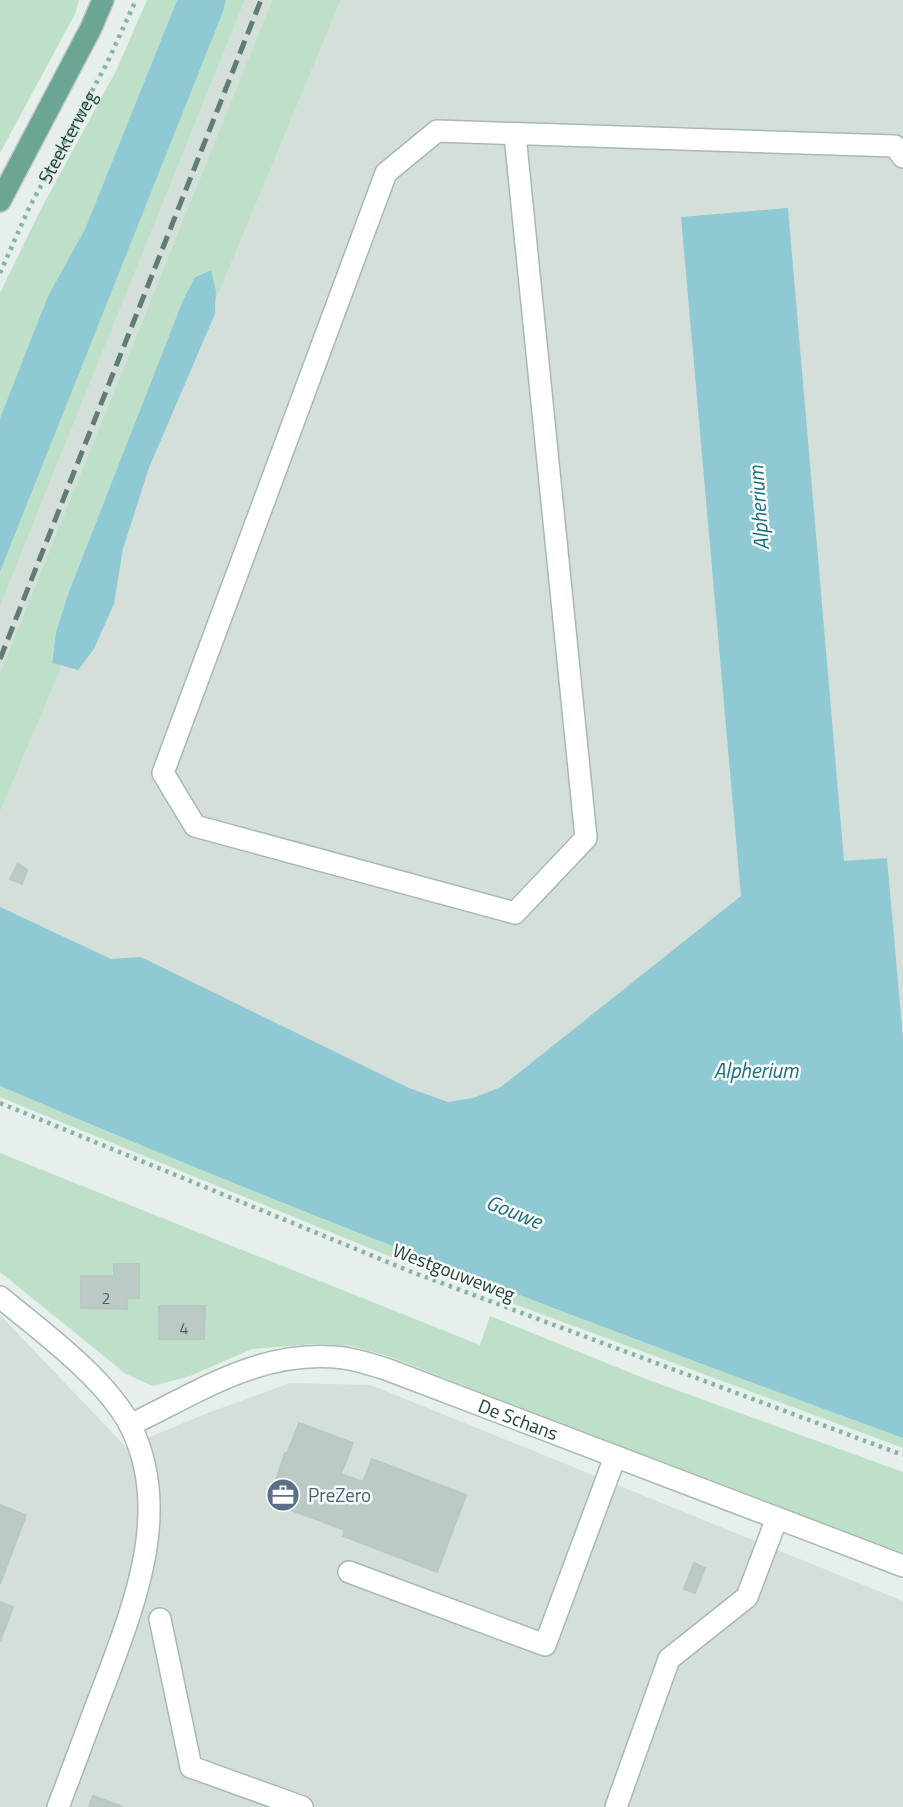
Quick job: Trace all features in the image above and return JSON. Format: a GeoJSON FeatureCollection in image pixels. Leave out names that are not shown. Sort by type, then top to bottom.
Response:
{"type":"FeatureCollection","features":[{"type":"Feature","properties":{"kind":"main road","name":"Steekterweg"},"geometry":{"type":"LineString","coordinates":[[0,201],[103,0]]}},
{"type":"Feature","properties":{"kind":"street"},"geometry":{"type":"LineString","coordinates":[[515,135],[586,838],[515,913],[195,826],[163,773],[386,173],[438,131],[895,146],[903,156]]}},
{"type":"Feature","properties":{"kind":"street"},"geometry":{"type":"LineString","coordinates":[[0,1297],[76,1361],[108,1394],[130,1425],[142,1455],[148,1484],[148,1530],[132,1609],[58,1807]]}},
{"type":"Feature","properties":{"kind":"street","name":"De Schans"},"geometry":{"type":"LineString","coordinates":[[130,1425],[238,1371],[271,1361],[307,1357],[345,1358],[386,1369],[903,1566]]}},
{"type":"Feature","properties":{"kind":"street"},"geometry":{"type":"LineString","coordinates":[[349,1572],[545,1645],[615,1457]]}},
{"type":"Feature","properties":{"kind":"street"},"geometry":{"type":"LineString","coordinates":[[616,1807],[669,1659],[747,1597],[777,1518]]}},
{"type":"Feature","properties":{"kind":"street"},"geometry":{"type":"LineString","coordinates":[[160,1619],[191,1766],[302,1807]]}},
{"type":"Feature","properties":{"kind":"path","name":"Steekterweg"},"geometry":{"type":"LineString","coordinates":[[0,273],[29,208],[107,63],[136,0]]}},
{"type":"Feature","properties":{"kind":"path","name":"Westgouweweg"},"geometry":{"type":"LineString","coordinates":[[0,1103],[412,1272],[903,1455]]}},
{"type":"Feature","properties":{"kind":"shaded area"},"geometry":{"type":"Polygon","coordinates":[[[245,0],[272,0],[0,673],[0,606],[245,0]]]}},
{"type":"Feature","properties":{"kind":"shaded area","name":"Alpherium"},"geometry":{"type":"Polygon","coordinates":[[[341,0],[903,0],[903,1305],[0,920],[0,812],[62,666],[78,669],[94,649],[114,604],[123,549],[149,468],[215,314],[216,300],[341,0]]]}},
{"type":"Feature","properties":{"kind":"shaded area"},"geometry":{"type":"Polygon","coordinates":[[[0,1315],[126,1447],[290,1383],[371,1385],[903,1601],[903,1807],[0,1807],[0,1315]]]}},
{"type":"Feature","properties":{"kind":"green space"},"geometry":{"type":"Polygon","coordinates":[[[0,0],[79,0],[75,14],[0,153],[0,0]]]}},
{"type":"Feature","properties":{"kind":"green space"},"geometry":{"type":"Polygon","coordinates":[[[147,0],[177,0],[85,229],[48,296],[0,418],[0,293],[41,209],[116,71],[147,0]]]}},
{"type":"Feature","properties":{"kind":"green space"},"geometry":{"type":"Polygon","coordinates":[[[226,0],[245,0],[0,606],[0,572],[226,0]]]}},
{"type":"Feature","properties":{"kind":"green space"},"geometry":{"type":"Polygon","coordinates":[[[272,0],[341,0],[216,300],[210,270],[195,277],[183,300],[68,594],[56,632],[52,662],[62,666],[0,812],[0,673],[272,0]]]}},
{"type":"Feature","properties":{"kind":"green space"},"geometry":{"type":"Polygon","coordinates":[[[0,1086],[449,1268],[903,1438],[903,1448],[428,1272],[0,1097],[0,1086]]]}},
{"type":"Feature","properties":{"kind":"green space"},"geometry":{"type":"Polygon","coordinates":[[[0,1153],[480,1345],[490,1316],[646,1379],[903,1472],[903,1553],[745,1496],[391,1357],[352,1346],[315,1344],[252,1349],[190,1376],[153,1386],[126,1374],[0,1272],[0,1153]]]}},
{"type":"Feature","properties":{"kind":"water"},"geometry":{"type":"Polygon","coordinates":[[[177,0],[226,0],[0,572],[0,418],[48,296],[85,229],[177,0]]]}},
{"type":"Feature","properties":{"kind":"water","name":"Gouwe"},"geometry":{"type":"Polygon","coordinates":[[[788,208],[844,861],[887,858],[903,1039],[903,1438],[449,1268],[0,1086],[0,907],[111,959],[141,957],[409,1088],[448,1102],[473,1098],[501,1087],[741,896],[681,217],[788,208]]]}},
{"type":"Feature","properties":{"kind":"water"},"geometry":{"type":"Polygon","coordinates":[[[211,270],[216,291],[215,314],[149,468],[123,549],[114,604],[94,649],[78,670],[52,663],[56,632],[68,594],[183,300],[195,277],[211,270]]]}},
{"type":"Feature","properties":{"kind":"building"},"geometry":{"type":"Polygon","coordinates":[[[18,864],[27,870],[22,884],[10,879],[18,864]]]}},
{"type":"Feature","properties":{"kind":"building"},"geometry":{"type":"Polygon","coordinates":[[[114,1264],[139,1264],[139,1298],[127,1298],[127,1309],[81,1308],[81,1276],[114,1276],[114,1264]]]}},
{"type":"Feature","properties":{"kind":"building"},"geometry":{"type":"Polygon","coordinates":[[[159,1306],[205,1306],[204,1339],[159,1339],[159,1306]]]}},
{"type":"Feature","properties":{"kind":"building"},"geometry":{"type":"Polygon","coordinates":[[[299,1423],[353,1443],[341,1474],[363,1482],[372,1459],[466,1495],[437,1572],[343,1536],[345,1530],[269,1502],[285,1453],[287,1454],[299,1423]]]}},
{"type":"Feature","properties":{"kind":"building"},"geometry":{"type":"Polygon","coordinates":[[[0,1505],[26,1515],[0,1584],[0,1505]]]}},
{"type":"Feature","properties":{"kind":"building"},"geometry":{"type":"Polygon","coordinates":[[[694,1563],[705,1568],[695,1593],[684,1589],[694,1563]]]}},
{"type":"Feature","properties":{"kind":"building"},"geometry":{"type":"Polygon","coordinates":[[[0,1602],[13,1607],[0,1641],[0,1602]]]}},
{"type":"Feature","properties":{"kind":"building"},"geometry":{"type":"Polygon","coordinates":[[[93,1796],[123,1807],[89,1807],[93,1796]]]}},
{"type":"Feature","properties":{"kind":"railway"},"geometry":{"type":"LineString","coordinates":[[0,659],[261,0]]}},
{"type":"Feature","properties":{"kind":"place","name":"PreZero"},"geometry":{"type":"Point","coordinates":[283,1495]}}]}
